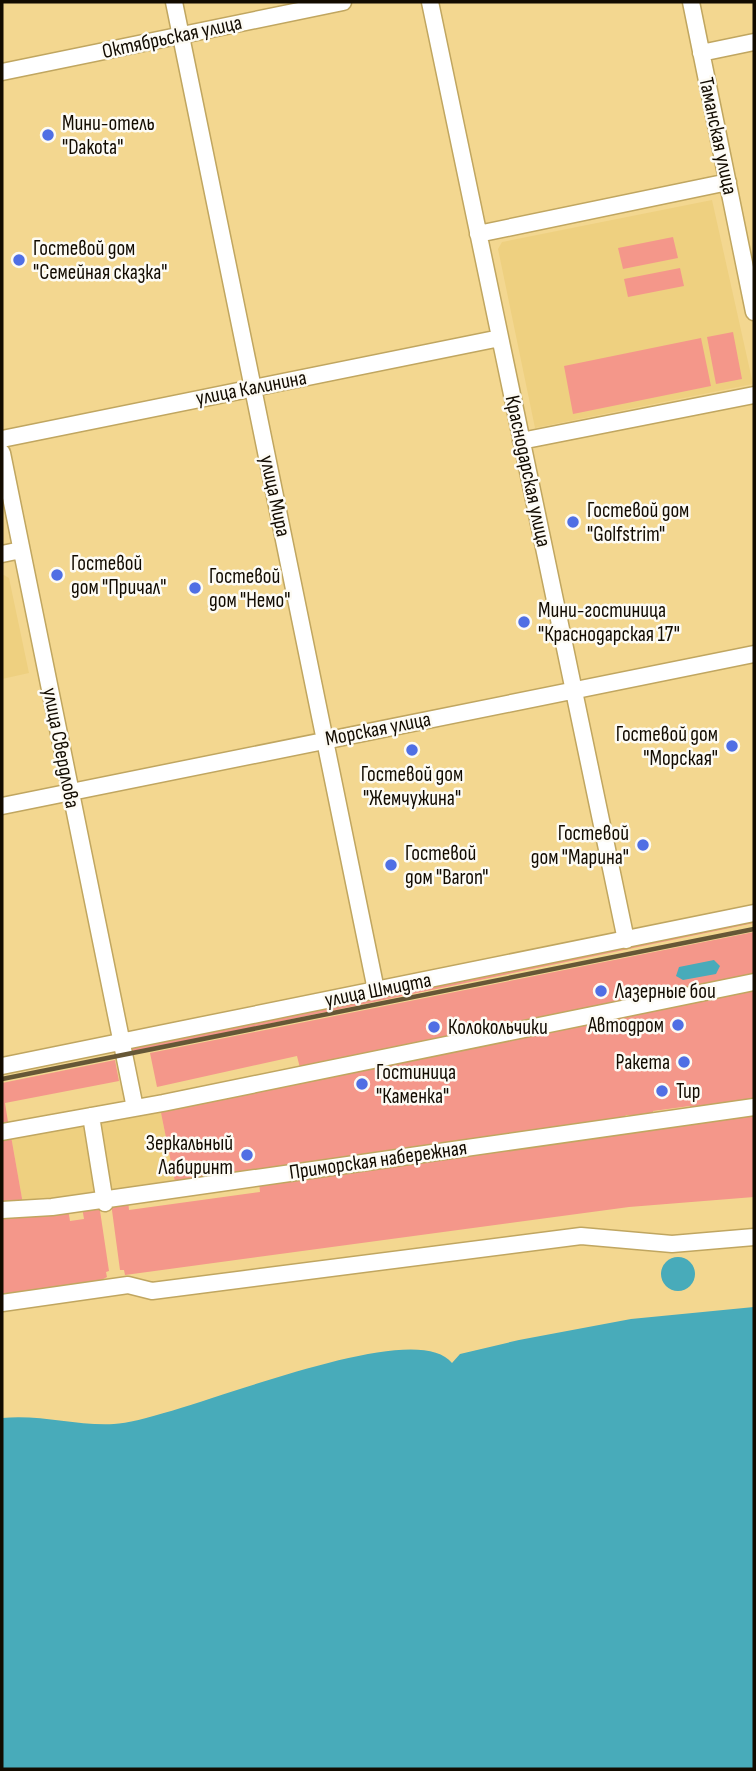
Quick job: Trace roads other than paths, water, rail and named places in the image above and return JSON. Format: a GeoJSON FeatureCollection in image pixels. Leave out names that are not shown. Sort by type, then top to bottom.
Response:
{"type":"FeatureCollection","features":[{"type":"Feature","properties":{"kind":"street","name":"улица Мира"},"geometry":{"type":"LineString","coordinates":[[174,2],[376,990]]}},
{"type":"Feature","properties":{"kind":"street","name":"Октябрьская улица"},"geometry":{"type":"LineString","coordinates":[[2,72],[342,2]]}},
{"type":"Feature","properties":{"kind":"street","name":"Краснодарская улица"},"geometry":{"type":"LineString","coordinates":[[430,2],[626,940]]}},
{"type":"Feature","properties":{"kind":"street","name":"Таманская улица"},"geometry":{"type":"LineString","coordinates":[[691,2],[752,286],[754,312]]}},
{"type":"Feature","properties":{"kind":"street"},"geometry":{"type":"LineString","coordinates":[[701,53],[754,42]]}},
{"type":"Feature","properties":{"kind":"street"},"geometry":{"type":"LineString","coordinates":[[478,234],[728,182]]}},
{"type":"Feature","properties":{"kind":"street","name":"улица Калинина"},"geometry":{"type":"LineString","coordinates":[[2,439],[500,338]]}},
{"type":"Feature","properties":{"kind":"street"},"geometry":{"type":"LineString","coordinates":[[522,441],[754,395]]}},
{"type":"Feature","properties":{"kind":"street","name":"улица Свердлова"},"geometry":{"type":"LineString","coordinates":[[2,453],[135,1108]]}},
{"type":"Feature","properties":{"kind":"street"},"geometry":{"type":"LineString","coordinates":[[2,554],[21,550]]}},
{"type":"Feature","properties":{"kind":"street","name":"Морская улица"},"geometry":{"type":"LineString","coordinates":[[2,806],[754,654]]}},
{"type":"Feature","properties":{"kind":"street","name":"улица Шмидта"},"geometry":{"type":"LineString","coordinates":[[2,1066],[754,913]]}},
{"type":"Feature","properties":{"kind":"street"},"geometry":{"type":"LineString","coordinates":[[2,1132],[135,1108],[754,982]]}},
{"type":"Feature","properties":{"kind":"street","name":"Приморская набережная"},"geometry":{"type":"LineString","coordinates":[[2,1210],[104,1201],[754,1107]]}},
{"type":"Feature","properties":{"kind":"street"},"geometry":{"type":"LineString","coordinates":[[91,1116],[104,1201]]}},
{"type":"Feature","properties":{"kind":"street"},"geometry":{"type":"LineString","coordinates":[[2,1304],[128,1285],[152,1291],[582,1236],[663,1244],[754,1237]]}},
{"type":"Feature","properties":{"kind":"water"},"geometry":{"type":"Polygon","coordinates":[[[714,960],[720,966],[716,974],[683,980],[676,976],[679,967],[714,960]]]}},
{"type":"Feature","properties":{"kind":"water"},"geometry":{"type":"Polygon","coordinates":[[[678,1257],[690,1262],[695,1274],[690,1286],[678,1291],[666,1286],[661,1274],[666,1262],[678,1257]]]}},
{"type":"Feature","properties":{"kind":"water"},"geometry":{"type":"Polygon","coordinates":[[[754,1307],[754,1769],[2,1769],[2,1418],[114,1424],[187,1406],[344,1359],[391,1351],[428,1351],[452,1363],[460,1354],[631,1319],[754,1307]]]}},
{"type":"Feature","properties":{"kind":"railway"},"geometry":{"type":"LineString","coordinates":[[2,1079],[754,929]]}},
{"type":"Feature","properties":{"kind":"place","name":"Мини-отель \"Dakota\""},"geometry":{"type":"Point","coordinates":[48,135]}},
{"type":"Feature","properties":{"kind":"place","name":"Гостевой дом \"Семейная сказка\""},"geometry":{"type":"Point","coordinates":[19,260]}},
{"type":"Feature","properties":{"kind":"place","name":"Гостевой дом \"Golfstrim\""},"geometry":{"type":"Point","coordinates":[573,522]}},
{"type":"Feature","properties":{"kind":"place","name":"Гостевой дом \"Причал\""},"geometry":{"type":"Point","coordinates":[57,575]}},
{"type":"Feature","properties":{"kind":"place","name":"Гостевой дом \"Немо\""},"geometry":{"type":"Point","coordinates":[195,588]}},
{"type":"Feature","properties":{"kind":"place","name":"Мини-гостиница \"Краснодарская 17\""},"geometry":{"type":"Point","coordinates":[524,622]}},
{"type":"Feature","properties":{"kind":"place","name":"Гостевой дом \"Морская\""},"geometry":{"type":"Point","coordinates":[732,746]}},
{"type":"Feature","properties":{"kind":"place","name":"Гостевой дом \"Жемчужина\""},"geometry":{"type":"Point","coordinates":[412,750]}},
{"type":"Feature","properties":{"kind":"place","name":"Гостевой дом \"Марина\""},"geometry":{"type":"Point","coordinates":[643,845]}},
{"type":"Feature","properties":{"kind":"place","name":"Гостевой дом \"Baron\""},"geometry":{"type":"Point","coordinates":[391,865]}},
{"type":"Feature","properties":{"kind":"place","name":"Лазерные бои"},"geometry":{"type":"Point","coordinates":[601,991]}},
{"type":"Feature","properties":{"kind":"place","name":"Автодром"},"geometry":{"type":"Point","coordinates":[678,1025]}},
{"type":"Feature","properties":{"kind":"place","name":"Колокольчики"},"geometry":{"type":"Point","coordinates":[434,1027]}},
{"type":"Feature","properties":{"kind":"place","name":"Ракета"},"geometry":{"type":"Point","coordinates":[684,1062]}},
{"type":"Feature","properties":{"kind":"place","name":"Гостиница \"Каменка\""},"geometry":{"type":"Point","coordinates":[362,1084]}},
{"type":"Feature","properties":{"kind":"place","name":"Тир"},"geometry":{"type":"Point","coordinates":[662,1091]}},
{"type":"Feature","properties":{"kind":"place","name":"Зеркальный Лабиринт"},"geometry":{"type":"Point","coordinates":[247,1155]}}]}
